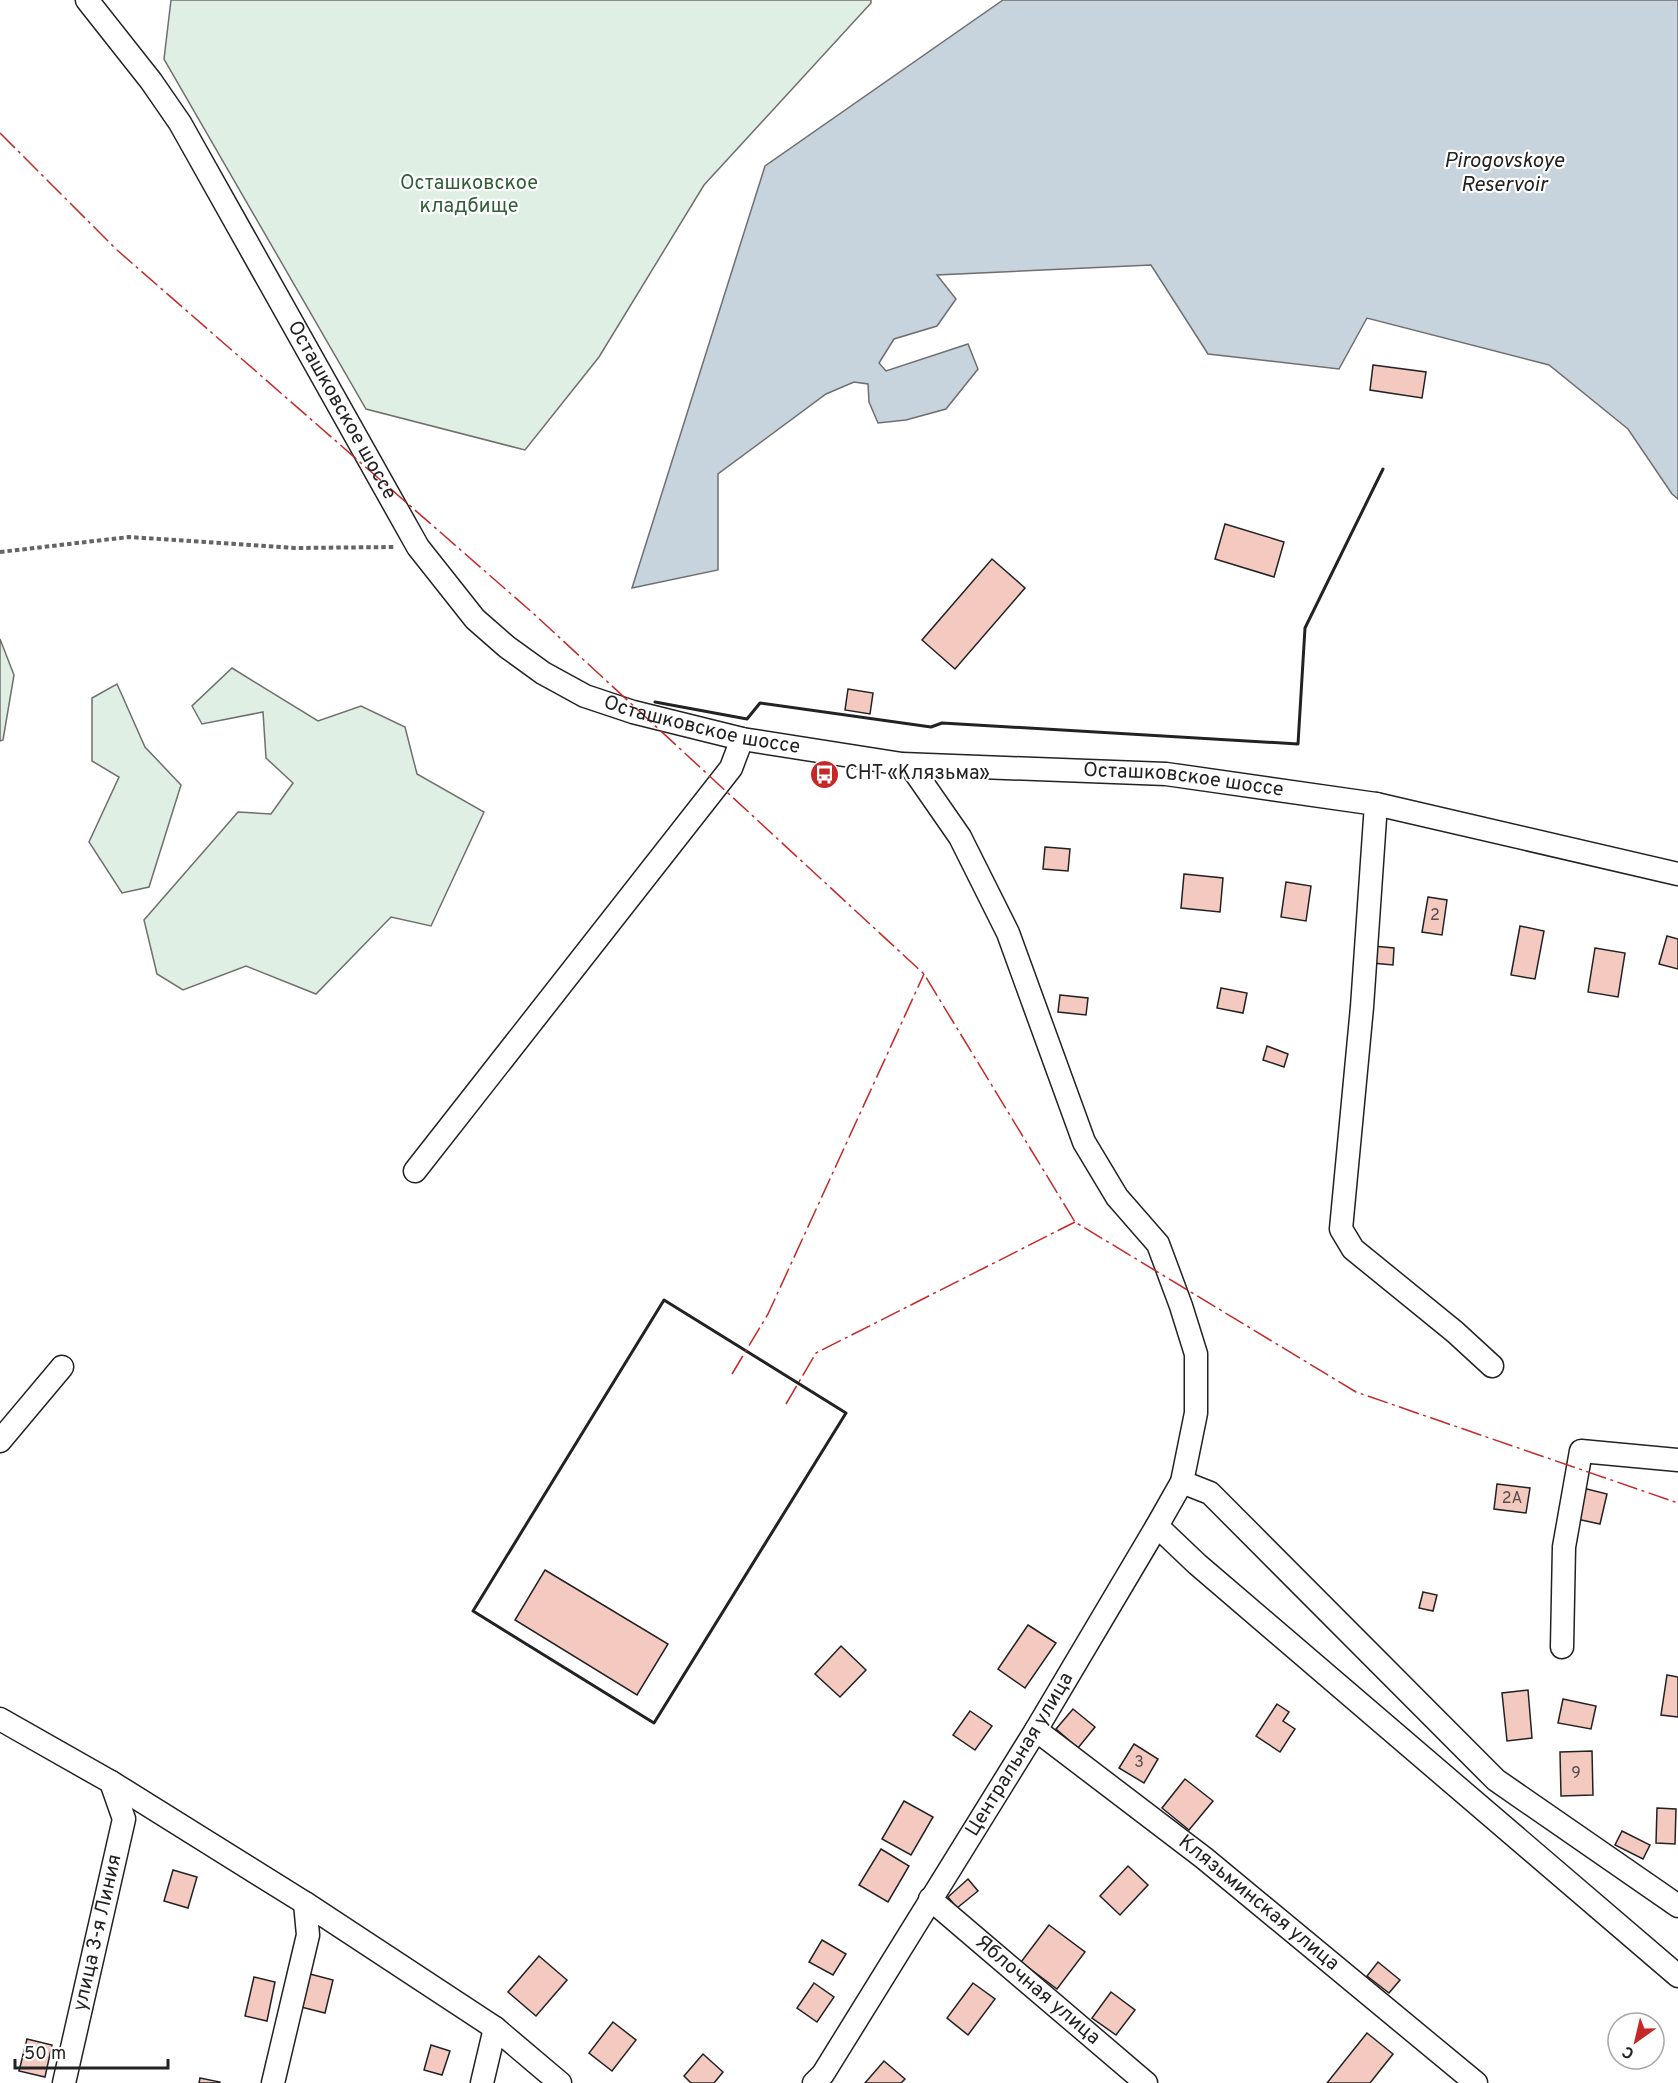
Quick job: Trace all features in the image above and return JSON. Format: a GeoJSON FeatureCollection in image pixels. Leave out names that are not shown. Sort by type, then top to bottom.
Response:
{"type":"FeatureCollection","features":[{"type":"Feature","properties":{"kind":"street","name":"Осташковское шоссе"},"geometry":{"type":"LineString","coordinates":[[87,0],[151,81],[180,123],[418,547],[475,619],[507,647],[543,673],[585,696],[633,712],[742,739],[910,765],[1166,774],[1376,804],[1678,874]]}},
{"type":"Feature","properties":{"kind":"street"},"geometry":{"type":"LineString","coordinates":[[415,1171],[731,768],[742,739]]}},
{"type":"Feature","properties":{"kind":"street","name":"Центральная улица"},"geometry":{"type":"LineString","coordinates":[[823,2080],[930,1899],[1036,1730],[1182,1482],[1196,1413],[1197,1354],[1158,1244],[1117,1197],[1084,1142],[1008,933],[960,837],[910,765]]}},
{"type":"Feature","properties":{"kind":"street"},"geometry":{"type":"LineString","coordinates":[[1376,804],[1362,1007],[1341,1229],[1353,1249],[1455,1332],[1492,1366]]}},
{"type":"Feature","properties":{"kind":"street"},"geometry":{"type":"LineString","coordinates":[[0,1441],[62,1367]]}},
{"type":"Feature","properties":{"kind":"street"},"geometry":{"type":"LineString","coordinates":[[1562,1647],[1564,1547],[1581,1452],[1678,1460]]}},
{"type":"Feature","properties":{"kind":"street"},"geometry":{"type":"LineString","coordinates":[[1182,1482],[1210,1493],[1496,1780],[1678,1906]]}},
{"type":"Feature","properties":{"kind":"street"},"geometry":{"type":"LineString","coordinates":[[1157,1526],[1197,1564],[1678,1976]]}},
{"type":"Feature","properties":{"kind":"street"},"geometry":{"type":"LineString","coordinates":[[0,1719],[111,1782],[305,1903],[495,2028],[560,2083]]}},
{"type":"Feature","properties":{"kind":"street","name":"Клязьминская улица"},"geometry":{"type":"LineString","coordinates":[[1036,1730],[1204,1858],[1476,2083]]}},
{"type":"Feature","properties":{"kind":"street","name":"улица 3-я Линия"},"geometry":{"type":"LineString","coordinates":[[64,2083],[124,1819],[111,1782]]}},
{"type":"Feature","properties":{"kind":"street","name":"Яблочная улица"},"geometry":{"type":"LineString","coordinates":[[930,1899],[1146,2083]]}},
{"type":"Feature","properties":{"kind":"street"},"geometry":{"type":"LineString","coordinates":[[273,2083],[308,1935],[305,1903]]}},
{"type":"Feature","properties":{"kind":"street"},"geometry":{"type":"LineString","coordinates":[[482,2083],[495,2028]]}},
{"type":"Feature","properties":{"kind":"path"},"geometry":{"type":"LineString","coordinates":[[0,552],[129,537],[295,548],[418,547]]}},
{"type":"Feature","properties":{"kind":"green space","name":"Осташковское кладбище"},"geometry":{"type":"Polygon","coordinates":[[[171,0],[871,0],[871,3],[704,185],[599,357],[525,450],[366,409],[164,59],[171,0]]]}},
{"type":"Feature","properties":{"kind":"green space"},"geometry":{"type":"Polygon","coordinates":[[[0,639],[14,675],[3,740],[0,741],[0,639]]]}},
{"type":"Feature","properties":{"kind":"green space"},"geometry":{"type":"Polygon","coordinates":[[[232,668],[318,721],[361,706],[405,727],[417,774],[484,812],[431,926],[391,917],[316,994],[246,966],[183,990],[157,974],[144,920],[238,812],[271,814],[293,783],[266,758],[263,712],[202,724],[192,706],[232,668]]]}},
{"type":"Feature","properties":{"kind":"green space"},"geometry":{"type":"Polygon","coordinates":[[[117,684],[145,747],[181,785],[149,887],[122,893],[89,842],[119,777],[92,761],[92,698],[117,684]]]}},
{"type":"Feature","properties":{"kind":"water","name":"Pirogovskoye Reservoir"},"geometry":{"type":"Polygon","coordinates":[[[1003,0],[1678,0],[1678,499],[1672,494],[1628,429],[1549,365],[1367,318],[1339,369],[1208,354],[1151,265],[937,275],[956,299],[937,326],[894,339],[879,363],[886,371],[968,344],[978,369],[946,409],[906,420],[878,423],[869,402],[868,384],[854,382],[826,394],[718,474],[718,570],[632,588],[765,166],[1003,0]]]}},
{"type":"Feature","properties":{"kind":"building"},"geometry":{"type":"Polygon","coordinates":[[[1373,365],[1426,372],[1422,398],[1370,390],[1373,365]]]}},
{"type":"Feature","properties":{"kind":"building"},"geometry":{"type":"Polygon","coordinates":[[[1225,524],[1284,542],[1274,577],[1215,559],[1225,524]]]}},
{"type":"Feature","properties":{"kind":"building"},"geometry":{"type":"Polygon","coordinates":[[[992,559],[1025,588],[955,669],[922,640],[992,559]]]}},
{"type":"Feature","properties":{"kind":"building"},"geometry":{"type":"Polygon","coordinates":[[[848,689],[873,693],[870,714],[845,710],[848,689]]]}},
{"type":"Feature","properties":{"kind":"building"},"geometry":{"type":"Polygon","coordinates":[[[1045,847],[1070,849],[1068,871],[1043,869],[1045,847]]]}},
{"type":"Feature","properties":{"kind":"building"},"geometry":{"type":"Polygon","coordinates":[[[1184,874],[1223,878],[1220,912],[1181,908],[1184,874]]]}},
{"type":"Feature","properties":{"kind":"building"},"geometry":{"type":"Polygon","coordinates":[[[1286,882],[1311,886],[1306,921],[1281,917],[1286,882]]]}},
{"type":"Feature","properties":{"kind":"building"},"geometry":{"type":"Polygon","coordinates":[[[1428,897],[1447,900],[1442,935],[1422,932],[1428,897]]]}},
{"type":"Feature","properties":{"kind":"building"},"geometry":{"type":"Polygon","coordinates":[[[1520,926],[1544,931],[1535,979],[1511,975],[1520,926]]]}},
{"type":"Feature","properties":{"kind":"building"},"geometry":{"type":"Polygon","coordinates":[[[1667,936],[1678,939],[1678,969],[1659,964],[1667,936]]]}},
{"type":"Feature","properties":{"kind":"building"},"geometry":{"type":"Polygon","coordinates":[[[1373,946],[1394,948],[1393,965],[1372,963],[1373,946]]]}},
{"type":"Feature","properties":{"kind":"building"},"geometry":{"type":"Polygon","coordinates":[[[1595,948],[1625,953],[1618,997],[1588,992],[1595,948]]]}},
{"type":"Feature","properties":{"kind":"building"},"geometry":{"type":"Polygon","coordinates":[[[1221,988],[1247,993],[1243,1013],[1217,1008],[1221,988]]]}},
{"type":"Feature","properties":{"kind":"building"},"geometry":{"type":"Polygon","coordinates":[[[1060,995],[1088,998],[1086,1015],[1058,1012],[1060,995]]]}},
{"type":"Feature","properties":{"kind":"building"},"geometry":{"type":"Polygon","coordinates":[[[1267,1046],[1288,1054],[1284,1067],[1263,1060],[1267,1046]]]}},
{"type":"Feature","properties":{"kind":"building"},"geometry":{"type":"Polygon","coordinates":[[[1497,1484],[1530,1488],[1526,1513],[1494,1509],[1497,1484]]]}},
{"type":"Feature","properties":{"kind":"building"},"geometry":{"type":"Polygon","coordinates":[[[1579,1487],[1607,1494],[1600,1524],[1572,1518],[1579,1487]]]}},
{"type":"Feature","properties":{"kind":"building"},"geometry":{"type":"Polygon","coordinates":[[[545,1570],[668,1644],[637,1695],[515,1620],[545,1570]]]}},
{"type":"Feature","properties":{"kind":"building"},"geometry":{"type":"Polygon","coordinates":[[[1423,1592],[1437,1595],[1433,1611],[1419,1608],[1423,1592]]]}},
{"type":"Feature","properties":{"kind":"building"},"geometry":{"type":"Polygon","coordinates":[[[1028,1625],[1056,1643],[1025,1688],[998,1669],[1028,1625]]]}},
{"type":"Feature","properties":{"kind":"building"},"geometry":{"type":"Polygon","coordinates":[[[841,1646],[866,1670],[840,1697],[815,1674],[841,1646]]]}},
{"type":"Feature","properties":{"kind":"building"},"geometry":{"type":"Polygon","coordinates":[[[1667,1675],[1678,1677],[1678,1717],[1661,1715],[1667,1675]]]}},
{"type":"Feature","properties":{"kind":"building"},"geometry":{"type":"Polygon","coordinates":[[[1528,1690],[1532,1738],[1507,1741],[1502,1693],[1528,1690]]]}},
{"type":"Feature","properties":{"kind":"building"},"geometry":{"type":"Polygon","coordinates":[[[1563,1699],[1596,1706],[1591,1729],[1558,1723],[1563,1699]]]}},
{"type":"Feature","properties":{"kind":"building"},"geometry":{"type":"Polygon","coordinates":[[[1277,1704],[1289,1712],[1283,1721],[1295,1729],[1280,1752],[1256,1736],[1277,1704]]]}},
{"type":"Feature","properties":{"kind":"building"},"geometry":{"type":"Polygon","coordinates":[[[1073,1709],[1095,1727],[1078,1748],[1056,1729],[1073,1709]]]}},
{"type":"Feature","properties":{"kind":"building"},"geometry":{"type":"Polygon","coordinates":[[[970,1711],[992,1726],[975,1750],[953,1735],[970,1711]]]}},
{"type":"Feature","properties":{"kind":"building"},"geometry":{"type":"Polygon","coordinates":[[[1134,1744],[1158,1759],[1144,1783],[1119,1768],[1134,1744]]]}},
{"type":"Feature","properties":{"kind":"building"},"geometry":{"type":"Polygon","coordinates":[[[1592,1751],[1593,1795],[1561,1796],[1560,1752],[1592,1751]]]}},
{"type":"Feature","properties":{"kind":"building"},"geometry":{"type":"Polygon","coordinates":[[[1185,1779],[1213,1801],[1189,1830],[1162,1808],[1185,1779]]]}},
{"type":"Feature","properties":{"kind":"building"},"geometry":{"type":"Polygon","coordinates":[[[904,1801],[933,1817],[911,1855],[882,1839],[904,1801]]]}},
{"type":"Feature","properties":{"kind":"building"},"geometry":{"type":"Polygon","coordinates":[[[1657,1808],[1676,1809],[1675,1844],[1656,1843],[1657,1808]]]}},
{"type":"Feature","properties":{"kind":"building"},"geometry":{"type":"Polygon","coordinates":[[[1622,1831],[1650,1845],[1643,1859],[1615,1845],[1622,1831]]]}},
{"type":"Feature","properties":{"kind":"building"},"geometry":{"type":"Polygon","coordinates":[[[881,1849],[909,1866],[888,1902],[859,1885],[881,1849]]]}},
{"type":"Feature","properties":{"kind":"building"},"geometry":{"type":"Polygon","coordinates":[[[1128,1866],[1148,1885],[1120,1915],[1100,1896],[1128,1866]]]}},
{"type":"Feature","properties":{"kind":"building"},"geometry":{"type":"Polygon","coordinates":[[[173,1870],[197,1877],[188,1908],[164,1901],[173,1870]]]}},
{"type":"Feature","properties":{"kind":"building"},"geometry":{"type":"Polygon","coordinates":[[[968,1879],[978,1891],[957,1908],[948,1897],[968,1879]]]}},
{"type":"Feature","properties":{"kind":"building"},"geometry":{"type":"Polygon","coordinates":[[[1049,1925],[1085,1952],[1057,1989],[1021,1962],[1049,1925]]]}},
{"type":"Feature","properties":{"kind":"building"},"geometry":{"type":"Polygon","coordinates":[[[822,1940],[846,1954],[833,1975],[809,1962],[822,1940]]]}},
{"type":"Feature","properties":{"kind":"building"},"geometry":{"type":"Polygon","coordinates":[[[539,1956],[567,1980],[536,2016],[508,1992],[539,1956]]]}},
{"type":"Feature","properties":{"kind":"building"},"geometry":{"type":"Polygon","coordinates":[[[1378,1962],[1400,1980],[1389,1993],[1367,1976],[1378,1962]]]}},
{"type":"Feature","properties":{"kind":"building"},"geometry":{"type":"Polygon","coordinates":[[[310,1974],[333,1980],[325,2013],[301,2007],[310,1974]]]}},
{"type":"Feature","properties":{"kind":"building"},"geometry":{"type":"Polygon","coordinates":[[[254,1977],[275,1982],[267,2021],[245,2016],[254,1977]]]}},
{"type":"Feature","properties":{"kind":"building"},"geometry":{"type":"Polygon","coordinates":[[[814,1983],[834,1997],[817,2022],[797,2008],[814,1983]]]}},
{"type":"Feature","properties":{"kind":"building"},"geometry":{"type":"Polygon","coordinates":[[[973,1983],[995,1999],[968,2035],[947,2018],[973,1983]]]}},
{"type":"Feature","properties":{"kind":"building"},"geometry":{"type":"Polygon","coordinates":[[[1111,1992],[1135,2010],[1116,2035],[1092,2018],[1111,1992]]]}},
{"type":"Feature","properties":{"kind":"building"},"geometry":{"type":"Polygon","coordinates":[[[613,2022],[636,2040],[612,2071],[589,2053],[613,2022]]]}},
{"type":"Feature","properties":{"kind":"building"},"geometry":{"type":"Polygon","coordinates":[[[1367,2033],[1393,2054],[1370,2083],[1327,2083],[1367,2033]]]}},
{"type":"Feature","properties":{"kind":"building"},"geometry":{"type":"Polygon","coordinates":[[[27,2039],[52,2045],[45,2077],[19,2071],[27,2039]]]}},
{"type":"Feature","properties":{"kind":"building"},"geometry":{"type":"Polygon","coordinates":[[[431,2045],[450,2051],[442,2075],[424,2070],[431,2045]]]}},
{"type":"Feature","properties":{"kind":"building"},"geometry":{"type":"Polygon","coordinates":[[[703,2054],[723,2072],[714,2083],[691,2083],[684,2076],[703,2054]]]}},
{"type":"Feature","properties":{"kind":"building"},"geometry":{"type":"Polygon","coordinates":[[[884,2061],[905,2079],[901,2083],[865,2083],[884,2061]]]}},
{"type":"Feature","properties":{"kind":"building"},"geometry":{"type":"Polygon","coordinates":[[[200,2078],[220,2082],[220,2083],[199,2083],[200,2078]]]}},
{"type":"Feature","properties":{"kind":"wall"},"geometry":{"type":"LineString","coordinates":[[655,702],[747,719],[760,703],[931,727],[942,723],[1298,744],[1305,628],[1383,469]]}},
{"type":"Feature","properties":{"kind":"wall"},"geometry":{"type":"LineString","coordinates":[[664,1300],[846,1413],[654,1723],[473,1611],[664,1300]]}},
{"type":"Feature","properties":{"kind":"power"},"geometry":{"type":"LineString","coordinates":[[0,133],[117,250],[534,614],[924,974],[1075,1222],[1356,1392],[1678,1503]]}},
{"type":"Feature","properties":{"kind":"power"},"geometry":{"type":"LineString","coordinates":[[732,1374],[768,1314],[924,974]]}},
{"type":"Feature","properties":{"kind":"power"},"geometry":{"type":"LineString","coordinates":[[786,1404],[816,1353],[1075,1222]]}},
{"type":"Feature","properties":{"kind":"place","name":"СНТ «Клязьма»"},"geometry":{"type":"Point","coordinates":[824,774]}}]}
